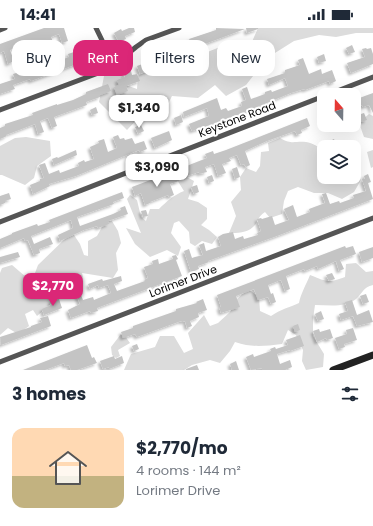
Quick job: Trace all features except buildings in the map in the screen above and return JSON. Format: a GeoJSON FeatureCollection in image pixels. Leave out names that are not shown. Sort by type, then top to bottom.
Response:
{"type":"FeatureCollection","features":[{"type":"Feature","properties":{"kind":"street"},"geometry":{"type":"LineString","coordinates":[[0,30],[5,28]]}},
{"type":"Feature","properties":{"kind":"street"},"geometry":{"type":"LineString","coordinates":[[96,28],[102,40]]}},
{"type":"Feature","properties":{"kind":"street"},"geometry":{"type":"LineString","coordinates":[[133,50],[146,40],[179,28]]}},
{"type":"Feature","properties":{"kind":"street"},"geometry":{"type":"LineString","coordinates":[[0,110],[90,76]]}},
{"type":"Feature","properties":{"kind":"street"},"geometry":{"type":"LineString","coordinates":[[345,88],[373,77]]}},
{"type":"Feature","properties":{"kind":"street","name":"Keystone Road"},"geometry":{"type":"LineString","coordinates":[[0,222],[317,99]]}},
{"type":"Feature","properties":{"kind":"street","name":"Lorimer Drive"},"geometry":{"type":"LineString","coordinates":[[0,362],[373,218]]}},
{"type":"Feature","properties":{"kind":"street"},"geometry":{"type":"LineString","coordinates":[[333,370],[373,355]]}},
{"type":"Feature","properties":{"kind":"shaded area"},"geometry":{"type":"Polygon","coordinates":[[[258,28],[373,28],[373,33],[356,33],[336,37],[319,35],[294,41],[275,53],[275,40],[253,40],[258,28]]]}},
{"type":"Feature","properties":{"kind":"shaded area"},"geometry":{"type":"Polygon","coordinates":[[[217,48],[217,76],[253,76],[246,85],[226,96],[215,85],[198,98],[172,96],[164,112],[144,112],[127,130],[99,102],[104,76],[123,76],[126,85],[137,89],[138,76],[141,74],[141,76],[209,76],[209,51],[217,48]]]}},
{"type":"Feature","properties":{"kind":"shaded area"},"geometry":{"type":"Polygon","coordinates":[[[369,114],[373,116],[373,139],[364,137],[361,129],[361,121],[369,114]]]}},
{"type":"Feature","properties":{"kind":"shaded area"},"geometry":{"type":"Polygon","coordinates":[[[26,137],[50,141],[51,156],[37,166],[34,178],[25,185],[0,175],[0,146],[15,138],[26,137]]]}},
{"type":"Feature","properties":{"kind":"shaded area"},"geometry":{"type":"Polygon","coordinates":[[[280,138],[291,142],[313,144],[317,146],[317,184],[359,184],[354,192],[342,199],[328,193],[314,193],[298,187],[288,191],[284,201],[282,214],[270,218],[265,212],[260,216],[251,229],[242,232],[229,233],[236,216],[231,202],[241,190],[240,177],[246,168],[256,172],[260,166],[261,152],[269,151],[268,143],[280,138]]]}},
{"type":"Feature","properties":{"kind":"shaded area"},"geometry":{"type":"Polygon","coordinates":[[[373,150],[373,167],[371,168],[367,152],[373,150]]]}},
{"type":"Feature","properties":{"kind":"shaded area"},"geometry":{"type":"Polygon","coordinates":[[[174,175],[183,175],[194,181],[188,199],[198,202],[207,208],[207,219],[201,225],[217,237],[212,244],[202,241],[195,246],[190,243],[189,232],[179,221],[174,223],[171,233],[181,247],[178,256],[167,250],[150,257],[135,244],[126,228],[141,233],[127,199],[130,195],[137,200],[141,217],[146,221],[150,209],[159,209],[171,198],[184,191],[174,175]]]}},
{"type":"Feature","properties":{"kind":"shaded area"},"geometry":{"type":"Polygon","coordinates":[[[106,220],[112,221],[118,231],[121,243],[116,253],[118,270],[113,278],[82,273],[83,277],[67,294],[53,302],[37,316],[33,310],[25,314],[29,326],[18,334],[8,328],[0,335],[0,273],[2,268],[12,265],[26,277],[35,273],[38,265],[68,236],[74,235],[80,244],[84,255],[88,256],[88,241],[97,236],[106,220]]]}},
{"type":"Feature","properties":{"kind":"shaded area"},"geometry":{"type":"Polygon","coordinates":[[[356,263],[366,272],[373,271],[373,285],[367,287],[356,299],[347,304],[315,305],[313,336],[324,354],[323,367],[306,370],[302,361],[303,350],[296,335],[288,330],[282,344],[253,346],[235,342],[220,363],[210,360],[192,365],[184,370],[124,370],[131,354],[155,347],[160,336],[174,336],[184,353],[193,349],[188,333],[204,315],[210,326],[218,323],[230,312],[236,300],[248,289],[259,297],[260,311],[271,316],[281,310],[299,303],[302,292],[310,275],[328,281],[335,280],[345,277],[346,264],[356,263]]]}},
{"type":"Feature","properties":{"kind":"shaded area"},"geometry":{"type":"Polygon","coordinates":[[[121,334],[125,336],[130,343],[118,350],[120,356],[116,358],[112,355],[111,347],[121,334]]]}}]}
